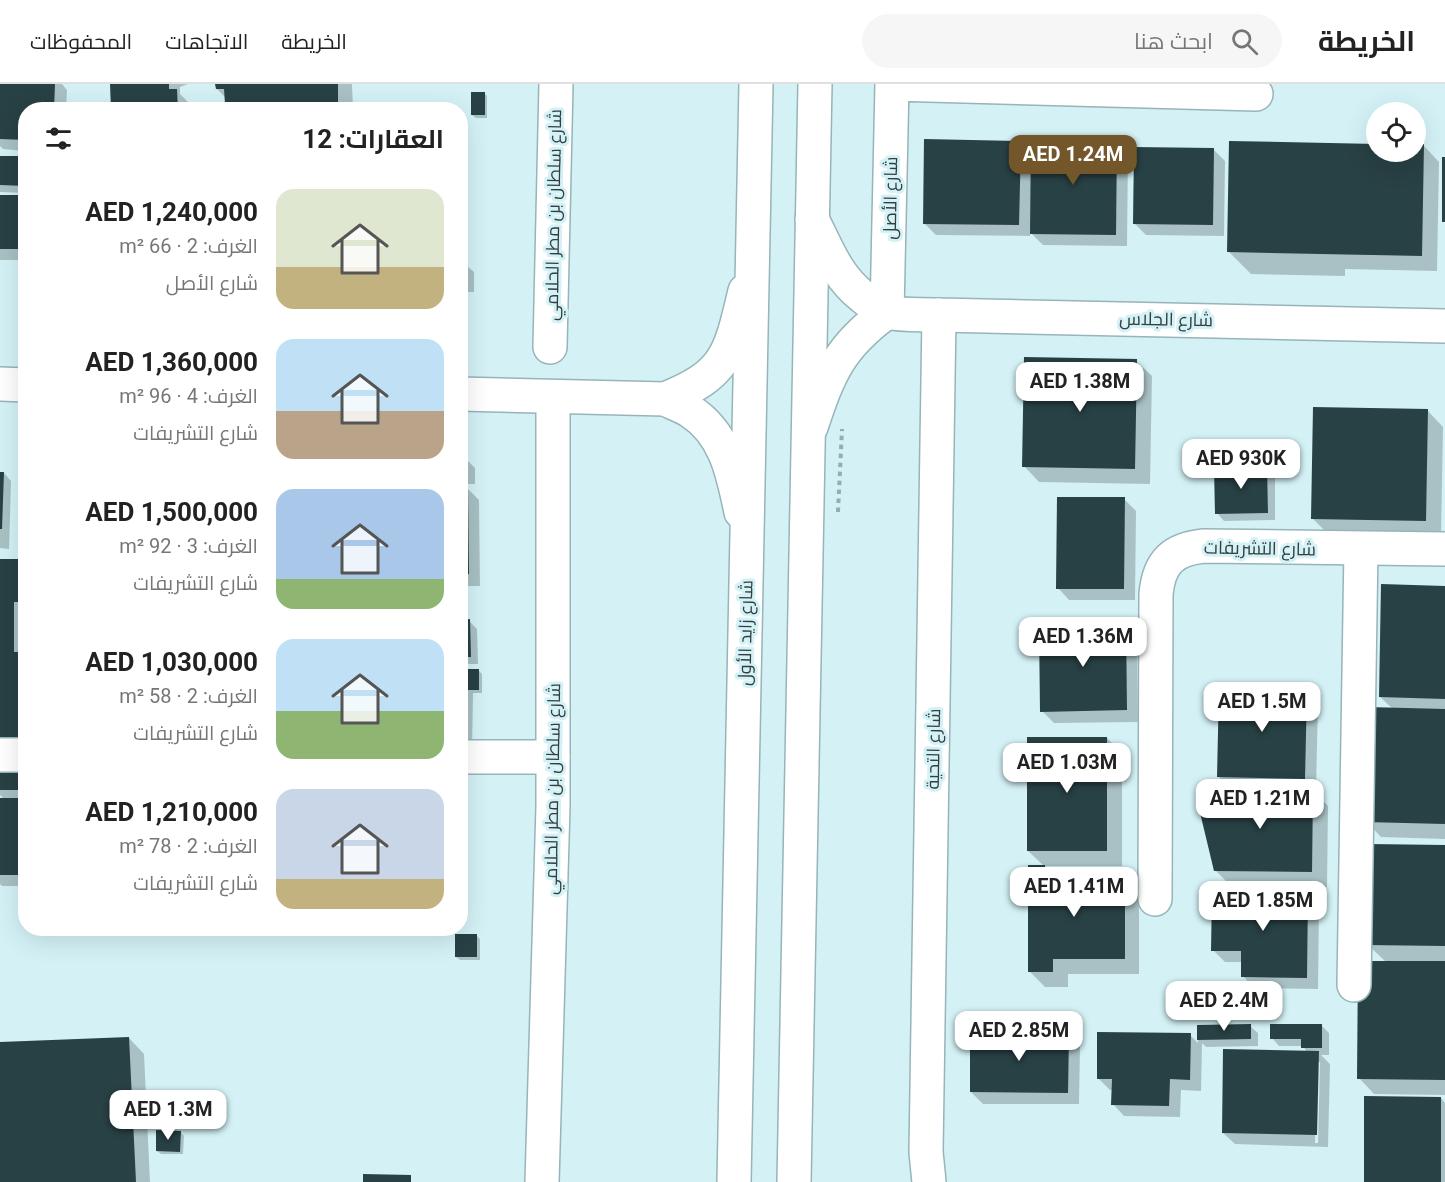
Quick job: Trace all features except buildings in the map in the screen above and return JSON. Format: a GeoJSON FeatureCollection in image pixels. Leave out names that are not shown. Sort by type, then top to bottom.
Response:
{"type":"FeatureCollection","features":[{"type":"Feature","properties":{"kind":"street","name":"شارع سلطان بن مطر الحلامي"},"geometry":{"type":"LineString","coordinates":[[550,347],[556,84]]}},
{"type":"Feature","properties":{"kind":"street","name":"شارع زايد الأول"},"geometry":{"type":"LineString","coordinates":[[734,1182],[756,84]]}},
{"type":"Feature","properties":{"kind":"street"},"geometry":{"type":"LineString","coordinates":[[794,1182],[815,84]]}},
{"type":"Feature","properties":{"kind":"street","name":"شارع الأصل"},"geometry":{"type":"LineString","coordinates":[[887,312],[892,84],[1256,94]]}},
{"type":"Feature","properties":{"kind":"street","name":"شارع الجلاس"},"geometry":{"type":"LineString","coordinates":[[812,219],[840,274],[861,296],[887,312],[1445,326]]}},
{"type":"Feature","properties":{"kind":"street"},"geometry":{"type":"LineString","coordinates":[[468,394],[664,399],[688,390],[704,381],[725,357],[734,338],[754,254]]}},
{"type":"Feature","properties":{"kind":"street"},"geometry":{"type":"LineString","coordinates":[[808,434],[832,370],[865,328],[887,312]]}},
{"type":"Feature","properties":{"kind":"street","name":"شارع التحية"},"geometry":{"type":"LineString","coordinates":[[929,1182],[926,1152],[939,315]]}},
{"type":"Feature","properties":{"kind":"street"},"geometry":{"type":"LineString","coordinates":[[0,384],[18,385]]}},
{"type":"Feature","properties":{"kind":"street","name":"شارع سلطان بن مطر الحلامي"},"geometry":{"type":"LineString","coordinates":[[542,1182],[553,757],[553,397]]}},
{"type":"Feature","properties":{"kind":"street"},"geometry":{"type":"LineString","coordinates":[[664,399],[689,411],[718,439],[733,471],[747,538]]}},
{"type":"Feature","properties":{"kind":"street","name":"شارع التشريفات"},"geometry":{"type":"LineString","coordinates":[[1155,899],[1156,594],[1161,570],[1172,556],[1189,547],[1204,546],[1445,549]]}},
{"type":"Feature","properties":{"kind":"street"},"geometry":{"type":"LineString","coordinates":[[1354,985],[1361,549]]}},
{"type":"Feature","properties":{"kind":"street"},"geometry":{"type":"LineString","coordinates":[[0,755],[18,755]]}},
{"type":"Feature","properties":{"kind":"street"},"geometry":{"type":"LineString","coordinates":[[468,757],[553,757]]}}]}
